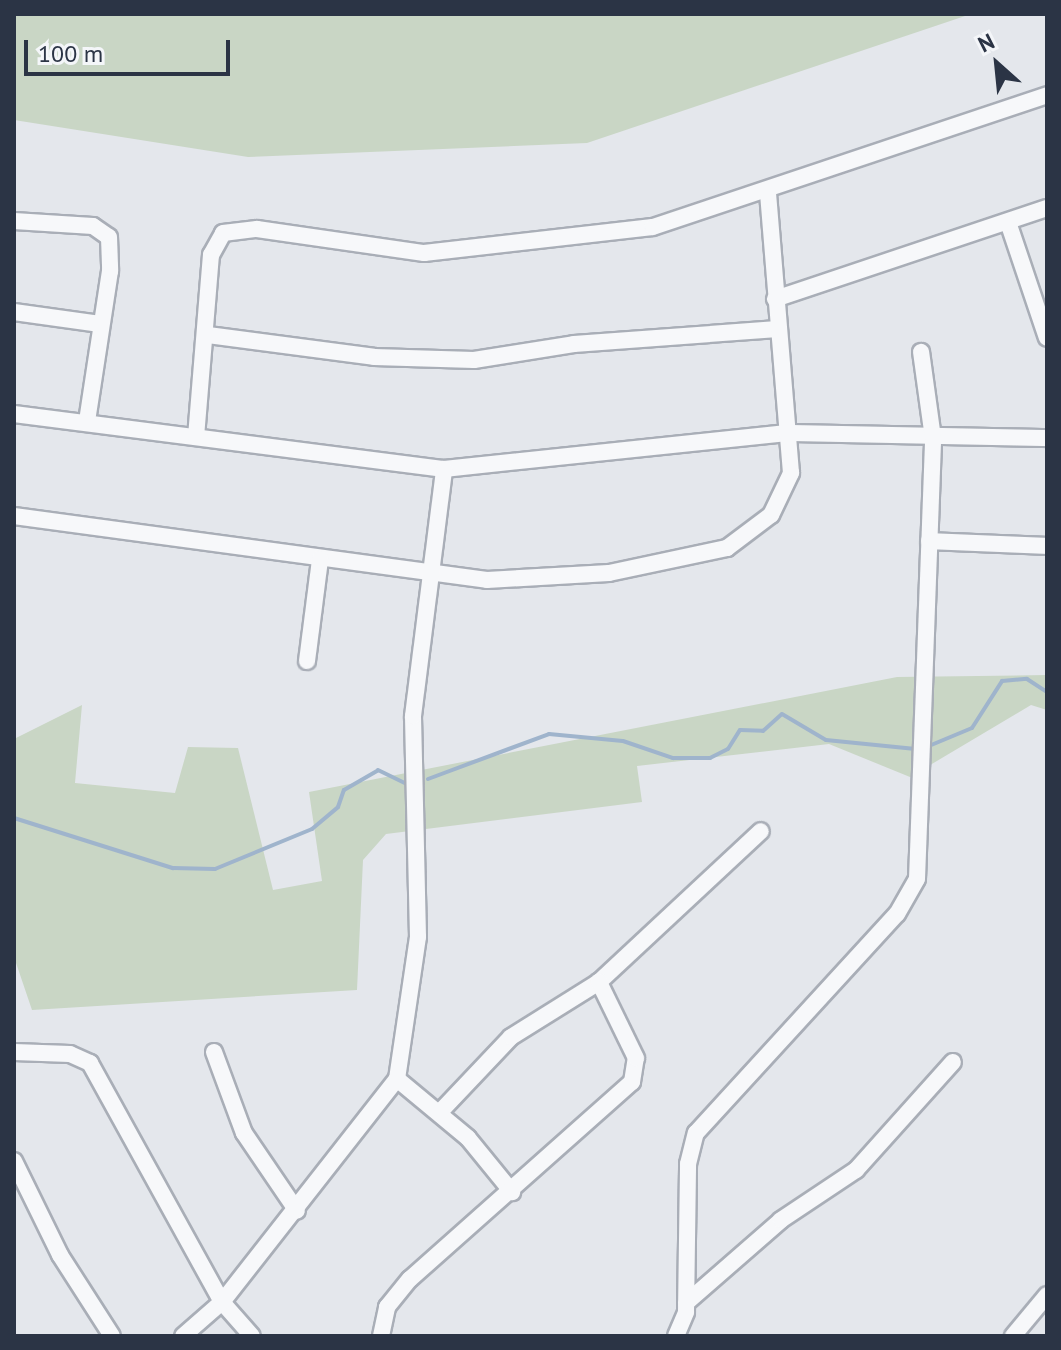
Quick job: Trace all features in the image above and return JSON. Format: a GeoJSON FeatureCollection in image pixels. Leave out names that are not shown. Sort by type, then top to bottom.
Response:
{"type":"FeatureCollection","features":[{"type":"Feature","properties":{"kind":"street"},"geometry":{"type":"LineString","coordinates":[[196,437],[208,335],[211,255],[215,241],[234,229],[424,253],[653,227],[1047,95]]}},
{"type":"Feature","properties":{"kind":"street"},"geometry":{"type":"LineString","coordinates":[[14,516],[487,580],[609,573],[727,548],[749,535],[782,500],[791,473],[768,191]]}},
{"type":"Feature","properties":{"kind":"street"},"geometry":{"type":"LineString","coordinates":[[775,299],[1047,208]]}},
{"type":"Feature","properties":{"kind":"street"},"geometry":{"type":"LineString","coordinates":[[14,221],[106,231],[112,253],[87,422]]}},
{"type":"Feature","properties":{"kind":"street"},"geometry":{"type":"LineString","coordinates":[[1008,222],[1047,338]]}},
{"type":"Feature","properties":{"kind":"street"},"geometry":{"type":"LineString","coordinates":[[14,312],[100,324]]}},
{"type":"Feature","properties":{"kind":"street"},"geometry":{"type":"LineString","coordinates":[[208,335],[374,357],[474,360],[574,344],[777,329]]}},
{"type":"Feature","properties":{"kind":"street"},"geometry":{"type":"LineString","coordinates":[[676,1336],[686,1303],[689,1147],[703,1121],[907,900],[920,863],[933,438],[921,352]]}},
{"type":"Feature","properties":{"kind":"street"},"geometry":{"type":"LineString","coordinates":[[14,414],[444,469],[787,433],[1047,438]]}},
{"type":"Feature","properties":{"kind":"street"},"geometry":{"type":"LineString","coordinates":[[183,1336],[222,1302],[297,1211],[397,1079],[418,937],[413,716],[444,469]]}},
{"type":"Feature","properties":{"kind":"street"},"geometry":{"type":"LineString","coordinates":[[929,541],[1047,546]]}},
{"type":"Feature","properties":{"kind":"street"},"geometry":{"type":"LineString","coordinates":[[307,661],[320,559]]}},
{"type":"Feature","properties":{"kind":"street"},"geometry":{"type":"LineString","coordinates":[[440,1112],[511,1037],[599,982],[761,831]]}},
{"type":"Feature","properties":{"kind":"street"},"geometry":{"type":"LineString","coordinates":[[381,1336],[396,1294],[607,1110],[637,1071],[599,982]]}},
{"type":"Feature","properties":{"kind":"street"},"geometry":{"type":"LineString","coordinates":[[14,1052],[70,1054],[90,1063],[222,1302],[252,1336]]}},
{"type":"Feature","properties":{"kind":"street"},"geometry":{"type":"LineString","coordinates":[[214,1052],[244,1133],[297,1211]]}},
{"type":"Feature","properties":{"kind":"street"},"geometry":{"type":"LineString","coordinates":[[686,1303],[781,1220],[856,1170],[953,1062]]}},
{"type":"Feature","properties":{"kind":"street"},"geometry":{"type":"LineString","coordinates":[[397,1079],[440,1112],[512,1192]]}},
{"type":"Feature","properties":{"kind":"street"},"geometry":{"type":"LineString","coordinates":[[14,1161],[19,1186],[112,1336]]}},
{"type":"Feature","properties":{"kind":"street"},"geometry":{"type":"LineString","coordinates":[[1013,1336],[1047,1295]]}},
{"type":"Feature","properties":{"kind":"green space"},"geometry":{"type":"Polygon","coordinates":[[[14,14],[971,14],[587,143],[248,157],[14,120],[14,14]]]}},
{"type":"Feature","properties":{"kind":"green space"},"geometry":{"type":"Polygon","coordinates":[[[1047,675],[1047,710],[1031,705],[910,777],[829,744],[637,766],[642,802],[386,834],[363,860],[357,990],[32,1010],[14,957],[14,739],[82,705],[75,783],[175,793],[188,747],[238,748],[273,890],[322,881],[309,792],[897,677],[1047,675]]]}},
{"type":"Feature","properties":{"kind":"waterway"},"geometry":{"type":"LineString","coordinates":[[924,748],[972,728],[1002,681],[1027,679],[1047,692]]}},
{"type":"Feature","properties":{"kind":"waterway"},"geometry":{"type":"LineString","coordinates":[[428,779],[549,734],[623,741],[673,758],[710,758],[728,749],[740,730],[763,731],[782,714],[826,740],[916,749]]}},
{"type":"Feature","properties":{"kind":"waterway"},"geometry":{"type":"LineString","coordinates":[[14,818],[173,868],[215,869],[312,829],[338,807],[344,790],[378,770],[407,784]]}}]}
